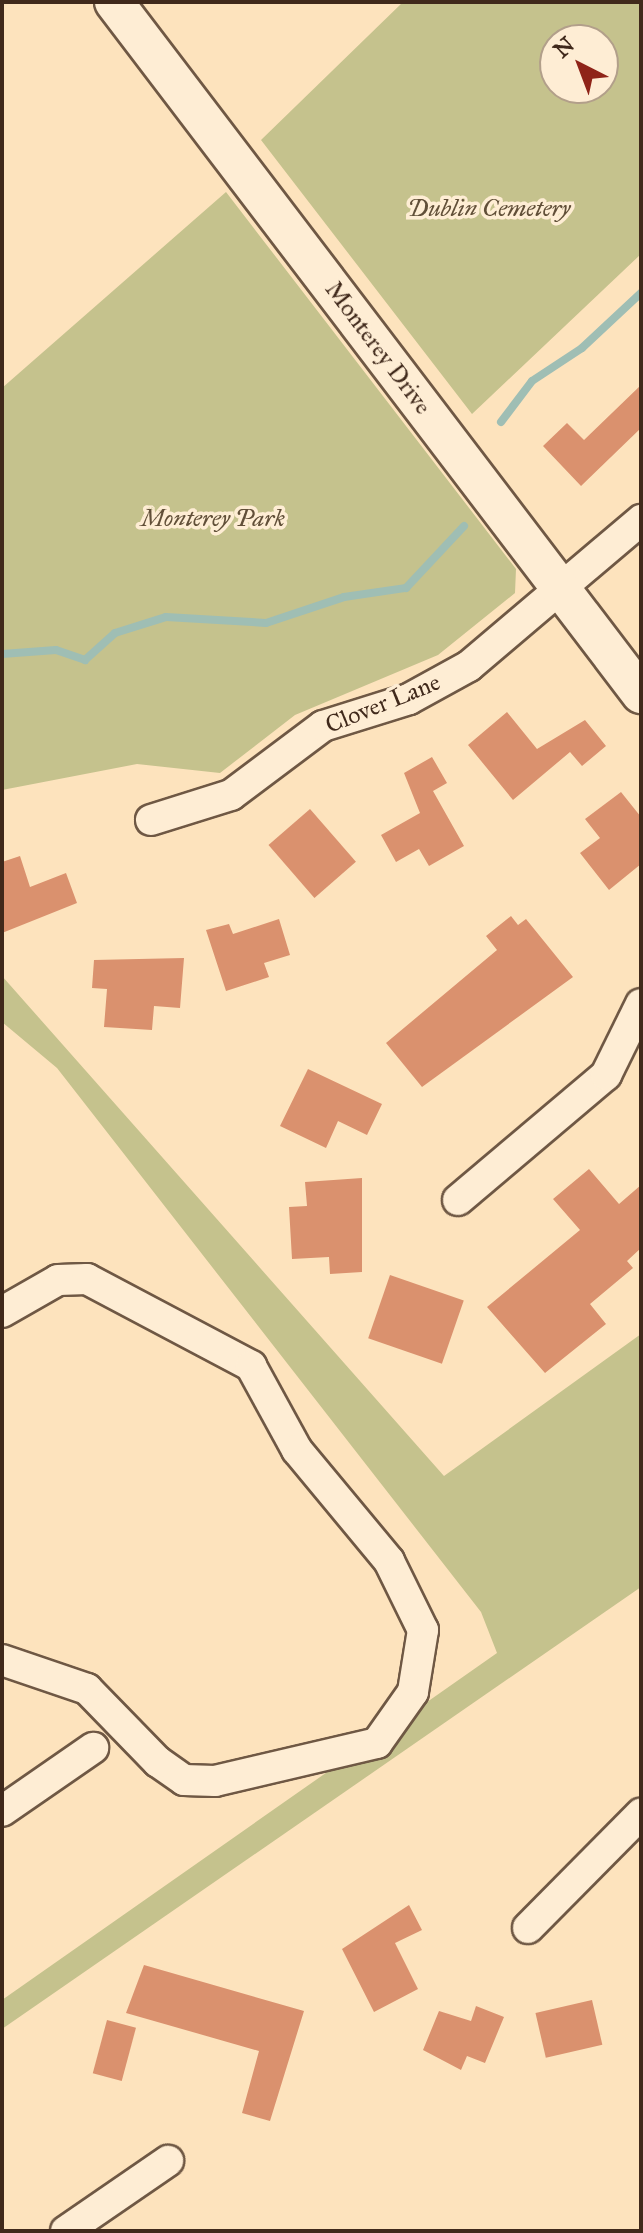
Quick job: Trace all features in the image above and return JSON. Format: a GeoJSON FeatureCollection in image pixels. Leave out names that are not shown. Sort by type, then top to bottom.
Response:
{"type":"FeatureCollection","features":[{"type":"Feature","properties":{"kind":"street","name":"Monterey Drive"},"geometry":{"type":"LineString","coordinates":[[114,2],[641,694]]}},
{"type":"Feature","properties":{"kind":"street","name":"Clover Lane"},"geometry":{"type":"LineString","coordinates":[[151,820],[231,795],[323,726],[437,685],[563,591],[641,520]]}},
{"type":"Feature","properties":{"kind":"street"},"geometry":{"type":"LineString","coordinates":[[458,1200],[606,1075],[641,1004]]}},
{"type":"Feature","properties":{"kind":"street"},"geometry":{"type":"LineString","coordinates":[[2,1312],[58,1280],[87,1279],[251,1366],[297,1450],[389,1561],[423,1630],[413,1692],[377,1743],[215,1781],[184,1780],[158,1762],[87,1689],[2,1660]]}},
{"type":"Feature","properties":{"kind":"street"},"geometry":{"type":"LineString","coordinates":[[2,1811],[93,1748]]}},
{"type":"Feature","properties":{"kind":"street"},"geometry":{"type":"LineString","coordinates":[[528,1928],[641,1814]]}},
{"type":"Feature","properties":{"kind":"street"},"geometry":{"type":"LineString","coordinates":[[66,2231],[168,2161]]}},
{"type":"Feature","properties":{"kind":"green space","name":"Dublin Cemetery"},"geometry":{"type":"Polygon","coordinates":[[[403,2],[641,2],[641,254],[472,414],[261,140],[403,2]]]}},
{"type":"Feature","properties":{"kind":"green space","name":"Monterey Park"},"geometry":{"type":"Polygon","coordinates":[[[226,192],[516,569],[515,593],[438,655],[295,715],[220,773],[137,764],[2,790],[2,388],[226,192]]]}},
{"type":"Feature","properties":{"kind":"green space"},"geometry":{"type":"Polygon","coordinates":[[[2,976],[444,1476],[641,1334],[641,1587],[2,2029],[2,2000],[497,1653],[481,1612],[57,1068],[2,1022],[2,976]]]}},
{"type":"Feature","properties":{"kind":"building"},"geometry":{"type":"Polygon","coordinates":[[[641,385],[641,428],[581,486],[543,446],[567,423],[584,440],[641,385]]]}},
{"type":"Feature","properties":{"kind":"building"},"geometry":{"type":"Polygon","coordinates":[[[507,712],[537,749],[585,720],[606,746],[582,766],[570,752],[513,800],[468,745],[507,712]]]}},
{"type":"Feature","properties":{"kind":"building"},"geometry":{"type":"Polygon","coordinates":[[[432,757],[447,783],[433,791],[464,846],[429,866],[419,849],[396,862],[381,835],[420,813],[404,773],[432,757]]]}},
{"type":"Feature","properties":{"kind":"building"},"geometry":{"type":"Polygon","coordinates":[[[621,792],[641,817],[641,864],[609,890],[580,853],[600,838],[585,819],[621,792]]]}},
{"type":"Feature","properties":{"kind":"building"},"geometry":{"type":"Polygon","coordinates":[[[310,809],[356,862],[314,898],[268,845],[310,809]]]}},
{"type":"Feature","properties":{"kind":"building"},"geometry":{"type":"Polygon","coordinates":[[[20,856],[30,887],[66,873],[77,903],[2,933],[2,862],[20,856]]]}},
{"type":"Feature","properties":{"kind":"building"},"geometry":{"type":"Polygon","coordinates":[[[511,916],[518,925],[526,919],[573,977],[422,1087],[386,1043],[497,950],[486,936],[511,916]]]}},
{"type":"Feature","properties":{"kind":"building"},"geometry":{"type":"Polygon","coordinates":[[[279,919],[290,955],[264,963],[269,977],[226,991],[206,930],[229,924],[233,934],[279,919]]]}},
{"type":"Feature","properties":{"kind":"building"},"geometry":{"type":"Polygon","coordinates":[[[184,958],[180,1008],[154,1006],[152,1030],[104,1027],[107,989],[92,988],[94,960],[184,958]]]}},
{"type":"Feature","properties":{"kind":"building"},"geometry":{"type":"Polygon","coordinates":[[[308,1069],[382,1104],[367,1135],[338,1121],[326,1148],[280,1126],[308,1069]]]}},
{"type":"Feature","properties":{"kind":"building"},"geometry":{"type":"Polygon","coordinates":[[[589,1169],[619,1204],[641,1185],[641,1248],[627,1261],[633,1268],[590,1304],[606,1324],[545,1373],[487,1307],[580,1230],[553,1199],[589,1169]]]}},
{"type":"Feature","properties":{"kind":"building"},"geometry":{"type":"Polygon","coordinates":[[[362,1178],[362,1272],[330,1274],[329,1257],[292,1259],[289,1207],[307,1206],[305,1182],[362,1178]]]}},
{"type":"Feature","properties":{"kind":"building"},"geometry":{"type":"Polygon","coordinates":[[[390,1275],[464,1300],[442,1364],[368,1338],[390,1275]]]}},
{"type":"Feature","properties":{"kind":"building"},"geometry":{"type":"Polygon","coordinates":[[[409,1905],[422,1930],[395,1943],[418,1989],[374,2012],[342,1949],[409,1905]]]}},
{"type":"Feature","properties":{"kind":"building"},"geometry":{"type":"Polygon","coordinates":[[[144,1965],[304,2011],[270,2121],[242,2113],[259,2051],[126,2013],[144,1965]]]}},
{"type":"Feature","properties":{"kind":"building"},"geometry":{"type":"Polygon","coordinates":[[[592,2000],[602,2045],[546,2058],[535,2013],[592,2000]]]}},
{"type":"Feature","properties":{"kind":"building"},"geometry":{"type":"Polygon","coordinates":[[[476,2006],[504,2017],[485,2063],[467,2056],[461,2070],[423,2050],[439,2011],[471,2021],[476,2006]]]}},
{"type":"Feature","properties":{"kind":"building"},"geometry":{"type":"Polygon","coordinates":[[[107,2020],[136,2028],[122,2081],[93,2073],[107,2020]]]}},
{"type":"Feature","properties":{"kind":"waterway"},"geometry":{"type":"LineString","coordinates":[[501,422],[532,381],[582,348],[641,293]]}},
{"type":"Feature","properties":{"kind":"waterway"},"geometry":{"type":"LineString","coordinates":[[2,654],[56,650],[85,660],[115,633],[166,617],[266,623],[344,597],[406,588],[464,526]]}}]}
